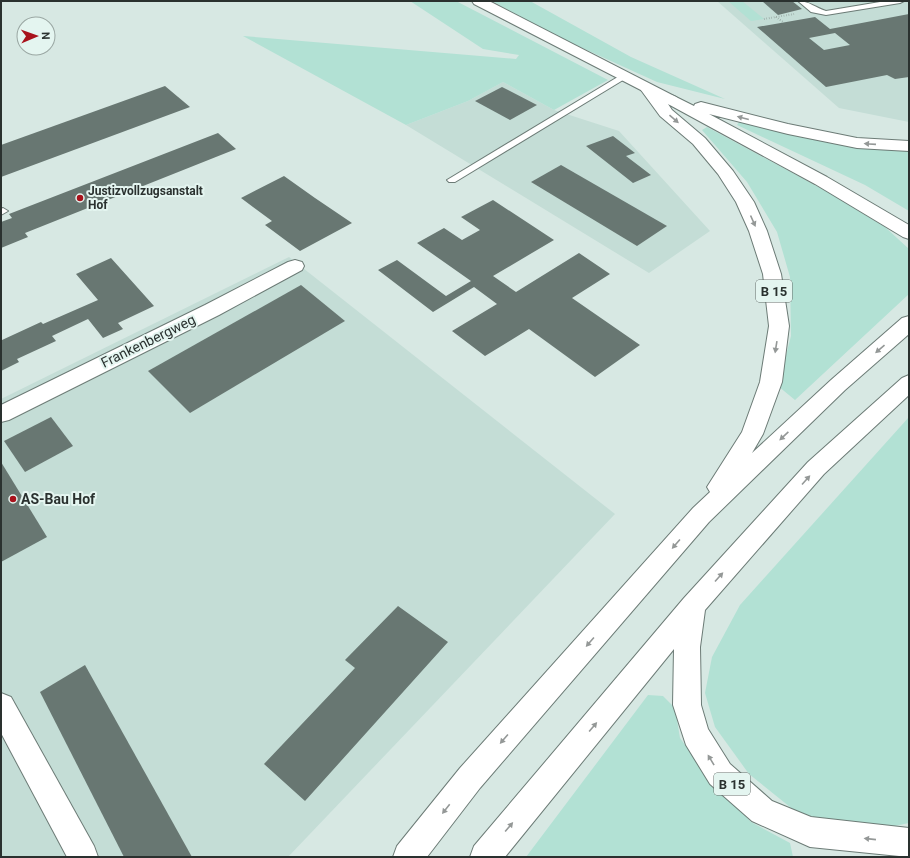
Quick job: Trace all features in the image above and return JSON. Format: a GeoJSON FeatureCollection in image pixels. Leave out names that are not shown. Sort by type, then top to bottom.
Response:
{"type":"FeatureCollection","features":[{"type":"Feature","properties":{"kind":"main road"},"geometry":{"type":"LineString","coordinates":[[479,1],[816,176],[909,233]]}},
{"type":"Feature","properties":{"kind":"main road","name":"B 15"},"geometry":{"type":"LineString","coordinates":[[649,90],[666,113],[699,141],[725,171],[745,202],[758,231],[772,274],[779,326],[770,382],[752,434],[701,515]]}},
{"type":"Feature","properties":{"kind":"main road"},"geometry":{"type":"LineString","coordinates":[[671,100],[803,132],[857,143],[909,146]]}},
{"type":"Feature","properties":{"kind":"main road","name":"Frankenbergweg"},"geometry":{"type":"LineString","coordinates":[[1,414],[212,310],[295,266]]}},
{"type":"Feature","properties":{"kind":"main road","name":"B 15"},"geometry":{"type":"LineString","coordinates":[[408,857],[470,778],[701,515],[838,384],[909,323]]}},
{"type":"Feature","properties":{"kind":"main road"},"geometry":{"type":"LineString","coordinates":[[485,857],[693,606],[816,468],[909,382]]}},
{"type":"Feature","properties":{"kind":"main road","name":"B 15"},"geometry":{"type":"LineString","coordinates":[[693,606],[687,647],[687,705],[696,735],[720,774],[762,811],[810,832],[909,843]]}},
{"type":"Feature","properties":{"kind":"main road"},"geometry":{"type":"LineString","coordinates":[[1,706],[83,857]]}},
{"type":"Feature","properties":{"kind":"lane"},"geometry":{"type":"LineString","coordinates":[[802,1],[814,10],[831,13],[900,1]]}},
{"type":"Feature","properties":{"kind":"lane"},"geometry":{"type":"LineString","coordinates":[[452,180],[624,77]]}},
{"type":"Feature","properties":{"kind":"path"},"geometry":{"type":"LineString","coordinates":[[764,19],[814,10]]}},
{"type":"Feature","properties":{"kind":"path"},"geometry":{"type":"LineString","coordinates":[[776,17],[783,22]]}},
{"type":"Feature","properties":{"kind":"shaded area"},"geometry":{"type":"Polygon","coordinates":[[[717,1],[909,1],[909,122],[839,108],[717,1]]]}},
{"type":"Feature","properties":{"kind":"shaded area"},"geometry":{"type":"Polygon","coordinates":[[[503,82],[554,110],[619,131],[710,231],[649,273],[406,125],[468,101],[503,82]]]}},
{"type":"Feature","properties":{"kind":"shaded area"},"geometry":{"type":"Polygon","coordinates":[[[289,257],[615,514],[288,857],[1,857],[1,399],[289,257]]]}},
{"type":"Feature","properties":{"kind":"green space"},"geometry":{"type":"Polygon","coordinates":[[[410,1],[456,1],[608,80],[554,110],[503,82],[468,101],[406,125],[243,36],[516,59],[519,55],[483,49],[410,1]]]}},
{"type":"Feature","properties":{"kind":"green space"},"geometry":{"type":"Polygon","coordinates":[[[492,1],[530,1],[631,57],[725,99],[657,82],[545,31],[492,1]]]}},
{"type":"Feature","properties":{"kind":"green space"},"geometry":{"type":"Polygon","coordinates":[[[728,1],[742,1],[764,19],[751,21],[728,1]]]}},
{"type":"Feature","properties":{"kind":"green space"},"geometry":{"type":"Polygon","coordinates":[[[740,121],[909,151],[909,211],[865,185],[737,125],[740,121]]]}},
{"type":"Feature","properties":{"kind":"green space"},"geometry":{"type":"Polygon","coordinates":[[[707,127],[824,190],[885,227],[909,249],[909,294],[795,400],[778,386],[791,336],[790,277],[777,232],[747,182],[702,130],[707,127]]]}},
{"type":"Feature","properties":{"kind":"green space"},"geometry":{"type":"Polygon","coordinates":[[[909,417],[909,823],[885,828],[841,826],[795,811],[749,774],[715,727],[705,693],[712,657],[740,605],[909,417]]]}},
{"type":"Feature","properties":{"kind":"green space"},"geometry":{"type":"Polygon","coordinates":[[[648,695],[663,696],[675,708],[680,738],[713,783],[751,822],[790,843],[793,857],[526,857],[648,695]]]}},
{"type":"Feature","properties":{"kind":"building"},"geometry":{"type":"Polygon","coordinates":[[[762,1],[792,1],[802,9],[778,15],[762,1]]]}},
{"type":"Feature","properties":{"kind":"building"},"geometry":{"type":"Polygon","coordinates":[[[909,14],[909,77],[895,79],[887,75],[826,87],[757,27],[815,17],[830,29],[909,14]],[[835,33],[809,38],[824,50],[850,45],[835,33]]]}},
{"type":"Feature","properties":{"kind":"building","name":"Justizvollzugsanstalt Hof"},"geometry":{"type":"Polygon","coordinates":[[[165,86],[190,107],[1,177],[1,145],[165,86]]]}},
{"type":"Feature","properties":{"kind":"building"},"geometry":{"type":"Polygon","coordinates":[[[502,87],[537,105],[510,120],[475,101],[502,87]]]}},
{"type":"Feature","properties":{"kind":"building","name":"Justizvollzugsanstalt Hof"},"geometry":{"type":"Polygon","coordinates":[[[218,133],[236,149],[25,233],[28,237],[1,248],[1,222],[12,218],[9,214],[218,133]]]}},
{"type":"Feature","properties":{"kind":"building"},"geometry":{"type":"Polygon","coordinates":[[[613,136],[635,153],[626,156],[651,175],[633,183],[586,146],[613,136]]]}},
{"type":"Feature","properties":{"kind":"building"},"geometry":{"type":"Polygon","coordinates":[[[561,165],[667,226],[637,246],[531,182],[561,165]]]}},
{"type":"Feature","properties":{"kind":"building"},"geometry":{"type":"Polygon","coordinates":[[[284,176],[352,223],[300,251],[265,225],[272,221],[241,198],[284,176]]]}},
{"type":"Feature","properties":{"kind":"building"},"geometry":{"type":"Polygon","coordinates":[[[493,200],[554,240],[493,276],[516,292],[579,253],[610,274],[572,298],[640,345],[595,377],[529,329],[485,356],[452,331],[497,304],[474,287],[433,312],[378,270],[397,260],[446,296],[471,281],[417,243],[444,228],[462,240],[480,230],[461,217],[493,200]]]}},
{"type":"Feature","properties":{"kind":"building"},"geometry":{"type":"Polygon","coordinates":[[[111,258],[154,306],[118,323],[123,329],[103,338],[88,319],[52,336],[56,341],[17,359],[19,362],[1,371],[2,340],[41,322],[43,324],[98,300],[76,274],[111,258]]]}},
{"type":"Feature","properties":{"kind":"building"},"geometry":{"type":"Polygon","coordinates":[[[301,285],[345,321],[190,413],[148,371],[301,285]]]}},
{"type":"Feature","properties":{"kind":"building"},"geometry":{"type":"Polygon","coordinates":[[[51,417],[73,446],[25,472],[4,441],[51,417]]]}},
{"type":"Feature","properties":{"kind":"building","name":"AS-Bau Hof"},"geometry":{"type":"Polygon","coordinates":[[[1,462],[47,537],[1,562],[1,462]]]}},
{"type":"Feature","properties":{"kind":"building"},"geometry":{"type":"Polygon","coordinates":[[[398,606],[448,642],[305,801],[264,764],[355,668],[345,660],[398,606]]]}},
{"type":"Feature","properties":{"kind":"building"},"geometry":{"type":"Polygon","coordinates":[[[85,665],[192,857],[124,857],[40,692],[85,665]]]}},
{"type":"Feature","properties":{"kind":"place","name":"Justizvollzugsanstalt Hof"},"geometry":{"type":"Point","coordinates":[80,198]}},
{"type":"Feature","properties":{"kind":"place","name":"AS-Bau Hof"},"geometry":{"type":"Point","coordinates":[13,499]}}]}
